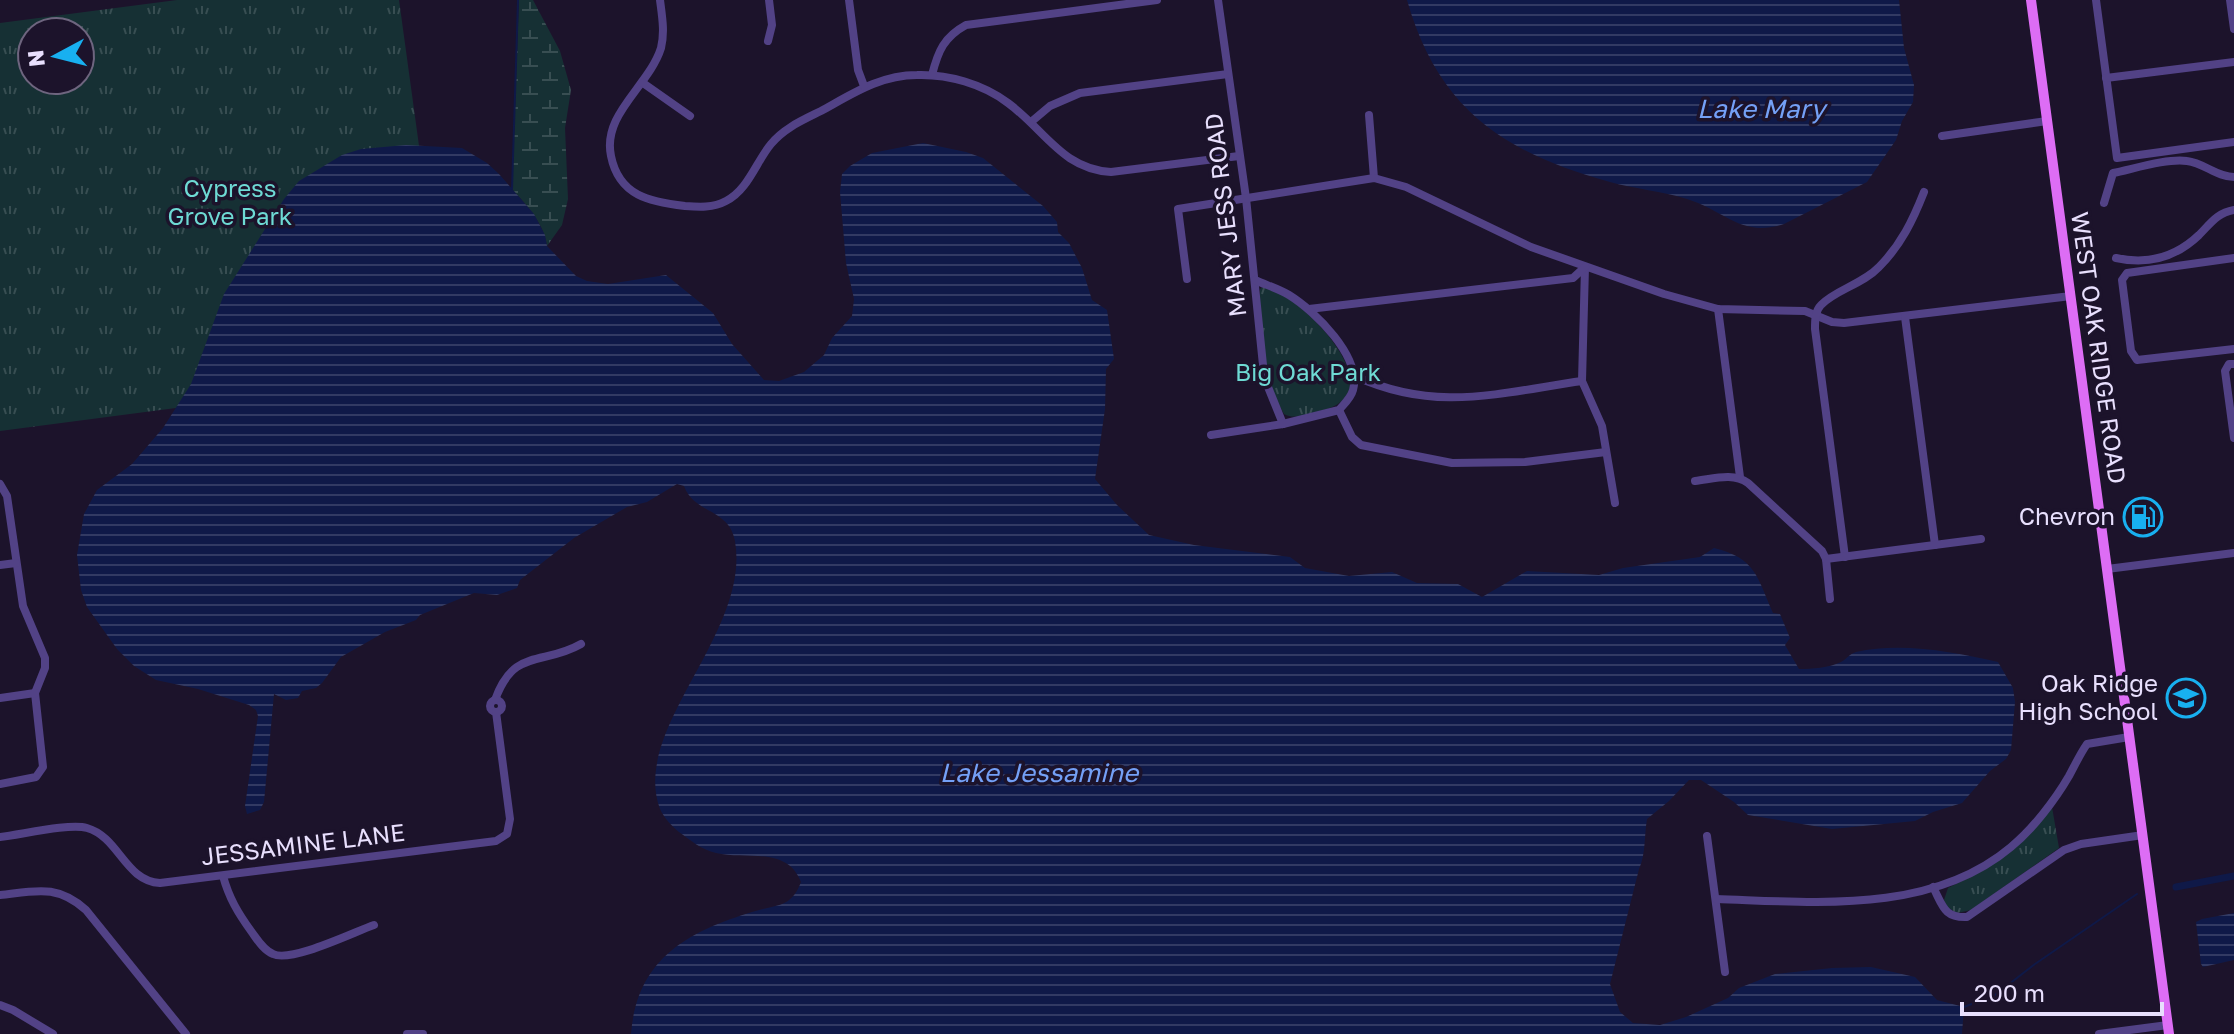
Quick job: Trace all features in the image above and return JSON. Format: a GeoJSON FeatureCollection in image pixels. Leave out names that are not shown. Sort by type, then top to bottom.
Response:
{"type":"FeatureCollection","features":[{"type":"Feature","properties":{"kind":"main road","name":"WEST OAK RIDGE ROAD"},"geometry":{"type":"LineString","coordinates":[[2031,0],[2168,1029]]}},
{"type":"Feature","properties":{"kind":"street"},"geometry":{"type":"LineString","coordinates":[[660,0],[663,23],[661,48],[643,83],[622,110],[611,132],[611,156],[615,168],[628,188],[648,201],[708,207],[727,200],[746,182],[778,136],[864,86],[898,76],[932,75],[993,93],[1031,122],[1067,158],[1094,171],[1111,172],[1239,156]]}},
{"type":"Feature","properties":{"kind":"street"},"geometry":{"type":"LineString","coordinates":[[768,41],[772,25],[769,0]]}},
{"type":"Feature","properties":{"kind":"street"},"geometry":{"type":"LineString","coordinates":[[849,0],[858,70],[864,86]]}},
{"type":"Feature","properties":{"kind":"street"},"geometry":{"type":"LineString","coordinates":[[932,75],[944,40],[966,25],[1157,0]]}},
{"type":"Feature","properties":{"kind":"street","name":"MARY JESS ROAD"},"geometry":{"type":"LineString","coordinates":[[1218,0],[1246,198],[1263,365],[1283,424]]}},
{"type":"Feature","properties":{"kind":"street"},"geometry":{"type":"LineString","coordinates":[[2096,0],[2117,158],[2234,142]]}},
{"type":"Feature","properties":{"kind":"street"},"geometry":{"type":"LineString","coordinates":[[2231,0],[2234,29]]}},
{"type":"Feature","properties":{"kind":"street"},"geometry":{"type":"LineString","coordinates":[[2106,78],[2234,62]]}},
{"type":"Feature","properties":{"kind":"street"},"geometry":{"type":"LineString","coordinates":[[1031,122],[1050,106],[1080,93],[1228,74]]}},
{"type":"Feature","properties":{"kind":"street"},"geometry":{"type":"LineString","coordinates":[[643,83],[690,116]]}},
{"type":"Feature","properties":{"kind":"street"},"geometry":{"type":"LineString","coordinates":[[1369,115],[1374,178]]}},
{"type":"Feature","properties":{"kind":"street"},"geometry":{"type":"LineString","coordinates":[[1942,136],[2047,121]]}},
{"type":"Feature","properties":{"kind":"street"},"geometry":{"type":"LineString","coordinates":[[2104,203],[2113,173],[2185,160],[2234,177]]}},
{"type":"Feature","properties":{"kind":"street"},"geometry":{"type":"LineString","coordinates":[[1187,279],[1178,209],[1374,178],[1406,187],[1531,247],[1718,309],[1761,312],[1790,310],[1844,323],[2071,296]]}},
{"type":"Feature","properties":{"kind":"street"},"geometry":{"type":"LineString","coordinates":[[1845,557],[1815,329],[1816,315],[1820,306],[1878,269],[1900,244],[1924,192]]}},
{"type":"Feature","properties":{"kind":"street"},"geometry":{"type":"LineString","coordinates":[[2116,258],[2134,260],[2177,254],[2220,213],[2234,210]]}},
{"type":"Feature","properties":{"kind":"street"},"geometry":{"type":"LineString","coordinates":[[2234,258],[2127,273],[2122,280],[2131,351],[2137,360],[2234,349]]}},
{"type":"Feature","properties":{"kind":"street"},"geometry":{"type":"LineString","coordinates":[[1309,309],[1573,278],[1585,267]]}},
{"type":"Feature","properties":{"kind":"street"},"geometry":{"type":"LineString","coordinates":[[1585,267],[1582,381],[1602,426],[1615,503]]}},
{"type":"Feature","properties":{"kind":"street"},"geometry":{"type":"LineString","coordinates":[[1211,435],[1283,424],[1339,410],[1349,399],[1355,376],[1339,343],[1309,309],[1287,294],[1255,280]]}},
{"type":"Feature","properties":{"kind":"street"},"geometry":{"type":"LineString","coordinates":[[1718,309],[1740,477],[1822,551],[1826,559],[1830,599]]}},
{"type":"Feature","properties":{"kind":"street"},"geometry":{"type":"LineString","coordinates":[[1905,317],[1935,545]]}},
{"type":"Feature","properties":{"kind":"street"},"geometry":{"type":"LineString","coordinates":[[2234,364],[2229,364],[2225,371],[2234,438]]}},
{"type":"Feature","properties":{"kind":"street"},"geometry":{"type":"LineString","coordinates":[[1355,376],[1384,390],[1422,398],[1455,399],[1582,381]]}},
{"type":"Feature","properties":{"kind":"street"},"geometry":{"type":"LineString","coordinates":[[1339,410],[1352,437],[1361,445],[1452,463],[1525,462],[1606,452]]}},
{"type":"Feature","properties":{"kind":"street"},"geometry":{"type":"LineString","coordinates":[[1695,481],[1740,477]]}},
{"type":"Feature","properties":{"kind":"street"},"geometry":{"type":"LineString","coordinates":[[0,484],[7,496],[23,606],[45,658],[45,668],[35,693],[43,767],[36,777],[0,784]]}},
{"type":"Feature","properties":{"kind":"street"},"geometry":{"type":"LineString","coordinates":[[1826,559],[1981,539]]}},
{"type":"Feature","properties":{"kind":"street"},"geometry":{"type":"LineString","coordinates":[[2107,569],[2234,553]]}},
{"type":"Feature","properties":{"kind":"street"},"geometry":{"type":"LineString","coordinates":[[0,565],[16,563]]}},
{"type":"Feature","properties":{"kind":"street","name":"JESSAMINE LANE"},"geometry":{"type":"LineString","coordinates":[[0,837],[72,827],[87,828],[111,845],[129,868],[149,882],[223,876],[496,841],[507,834],[510,819],[496,712],[502,705],[495,700],[501,683],[513,669],[538,656],[581,644]]}},
{"type":"Feature","properties":{"kind":"street"},"geometry":{"type":"LineString","coordinates":[[0,698],[35,693]]}},
{"type":"Feature","properties":{"kind":"street"},"geometry":{"type":"LineString","coordinates":[[1716,899],[1865,901],[1903,896],[1933,887],[1989,863],[2013,846],[2067,779],[2087,744],[2129,737]]}},
{"type":"Feature","properties":{"kind":"street"},"geometry":{"type":"LineString","coordinates":[[1933,887],[1948,913],[1955,918],[1967,917],[2064,850],[2087,843],[2143,835]]}},
{"type":"Feature","properties":{"kind":"street"},"geometry":{"type":"LineString","coordinates":[[1707,836],[1725,972]]}},
{"type":"Feature","properties":{"kind":"street"},"geometry":{"type":"LineString","coordinates":[[223,876],[238,914],[273,954],[292,955],[374,925]]}},
{"type":"Feature","properties":{"kind":"street"},"geometry":{"type":"LineString","coordinates":[[0,895],[53,891],[74,900],[86,910],[186,1034]]}},
{"type":"Feature","properties":{"kind":"street"},"geometry":{"type":"LineString","coordinates":[[0,1005],[53,1034]]}},
{"type":"Feature","properties":{"kind":"street"},"geometry":{"type":"LineString","coordinates":[[2099,1034],[2168,1029]]}},
{"type":"Feature","properties":{"kind":"street"},"geometry":{"type":"LineString","coordinates":[[407,1034],[423,1034]]}},
{"type":"Feature","properties":{"kind":"green space","name":"Cypress Grove Park"},"geometry":{"type":"Polygon","coordinates":[[[177,0],[399,0],[450,372],[0,431],[0,23],[16,21],[16,96],[96,96],[96,16],[54,16],[177,0]]]}},
{"type":"Feature","properties":{"kind":"green space"},"geometry":{"type":"Polygon","coordinates":[[[519,0],[533,0],[560,51],[571,90],[565,128],[568,199],[562,225],[547,246],[539,222],[512,189],[519,0]]]}},
{"type":"Feature","properties":{"kind":"green space","name":"Big Oak Park"},"geometry":{"type":"Polygon","coordinates":[[[1264,286],[1305,311],[1332,341],[1349,375],[1349,390],[1340,403],[1302,416],[1284,414],[1271,385],[1264,354],[1260,289],[1264,286]]]}},
{"type":"Feature","properties":{"kind":"green space"},"geometry":{"type":"Polygon","coordinates":[[[2052,807],[2059,848],[1971,910],[1957,913],[1948,908],[1944,900],[1948,888],[1970,877],[2052,807]]]}},
{"type":"Feature","properties":{"kind":"water","name":"Lake Mary"},"geometry":{"type":"Polygon","coordinates":[[[1407,0],[1899,0],[1904,48],[1914,85],[1913,102],[1896,140],[1867,182],[1784,224],[1756,228],[1687,199],[1572,170],[1538,157],[1507,140],[1480,121],[1457,98],[1437,70],[1420,38],[1407,0]]]}},
{"type":"Feature","properties":{"kind":"water","name":"Lake Jessamine"},"geometry":{"type":"Polygon","coordinates":[[[923,143],[983,158],[1043,206],[1057,222],[1058,232],[1069,243],[1082,268],[1092,300],[1107,310],[1114,359],[1106,369],[1105,409],[1095,479],[1149,535],[1194,545],[1290,557],[1305,568],[1349,576],[1392,572],[1417,583],[1458,584],[1482,597],[1527,571],[1599,575],[1623,568],[1700,557],[1714,548],[1739,557],[1753,571],[1773,613],[1780,614],[1790,638],[1785,645],[1799,669],[1831,666],[1856,652],[1891,648],[1945,652],[1998,662],[2013,688],[2015,702],[2011,750],[2006,759],[1990,771],[1962,803],[1915,821],[1832,829],[1748,815],[1701,780],[1689,780],[1647,819],[1643,857],[1610,984],[1620,1012],[1633,1023],[1660,1025],[1686,1017],[1728,998],[1739,988],[1775,974],[1871,967],[1915,977],[1937,1000],[1964,1007],[1962,1034],[631,1034],[635,1008],[643,986],[669,952],[728,920],[782,904],[792,897],[801,882],[795,871],[776,859],[728,855],[701,847],[676,830],[660,809],[655,778],[661,746],[726,610],[735,576],[735,541],[731,530],[719,516],[695,502],[684,486],[677,484],[647,502],[627,507],[574,538],[520,580],[517,588],[497,595],[474,593],[420,615],[416,620],[385,632],[341,657],[322,683],[316,688],[302,691],[298,698],[286,700],[274,694],[264,802],[260,810],[247,814],[245,806],[258,716],[256,710],[198,689],[156,680],[134,666],[117,649],[87,607],[81,590],[77,555],[84,514],[97,490],[132,464],[163,428],[191,384],[224,294],[284,199],[299,181],[342,155],[361,149],[406,145],[462,148],[499,174],[534,214],[547,246],[576,276],[608,284],[666,275],[713,313],[732,344],[764,380],[779,381],[804,372],[824,355],[832,338],[852,316],[854,299],[846,263],[840,192],[842,174],[872,153],[923,143]]]}},
{"type":"Feature","properties":{"kind":"water"},"geometry":{"type":"Polygon","coordinates":[[[2234,913],[2234,960],[2203,967],[2196,922],[2234,913]]]}},
{"type":"Feature","properties":{"kind":"waterway"},"geometry":{"type":"LineString","coordinates":[[512,189],[518,0]]}},
{"type":"Feature","properties":{"kind":"waterway"},"geometry":{"type":"LineString","coordinates":[[2176,887],[2234,876]]}},
{"type":"Feature","properties":{"kind":"waterway"},"geometry":{"type":"LineString","coordinates":[[1964,1007],[1995,995],[2137,894]]}},
{"type":"Feature","properties":{"kind":"place","name":"Chevron"},"geometry":{"type":"Point","coordinates":[2143,517]}},
{"type":"Feature","properties":{"kind":"place","name":"Oak Ridge High School"},"geometry":{"type":"Point","coordinates":[2186,698]}}]}
